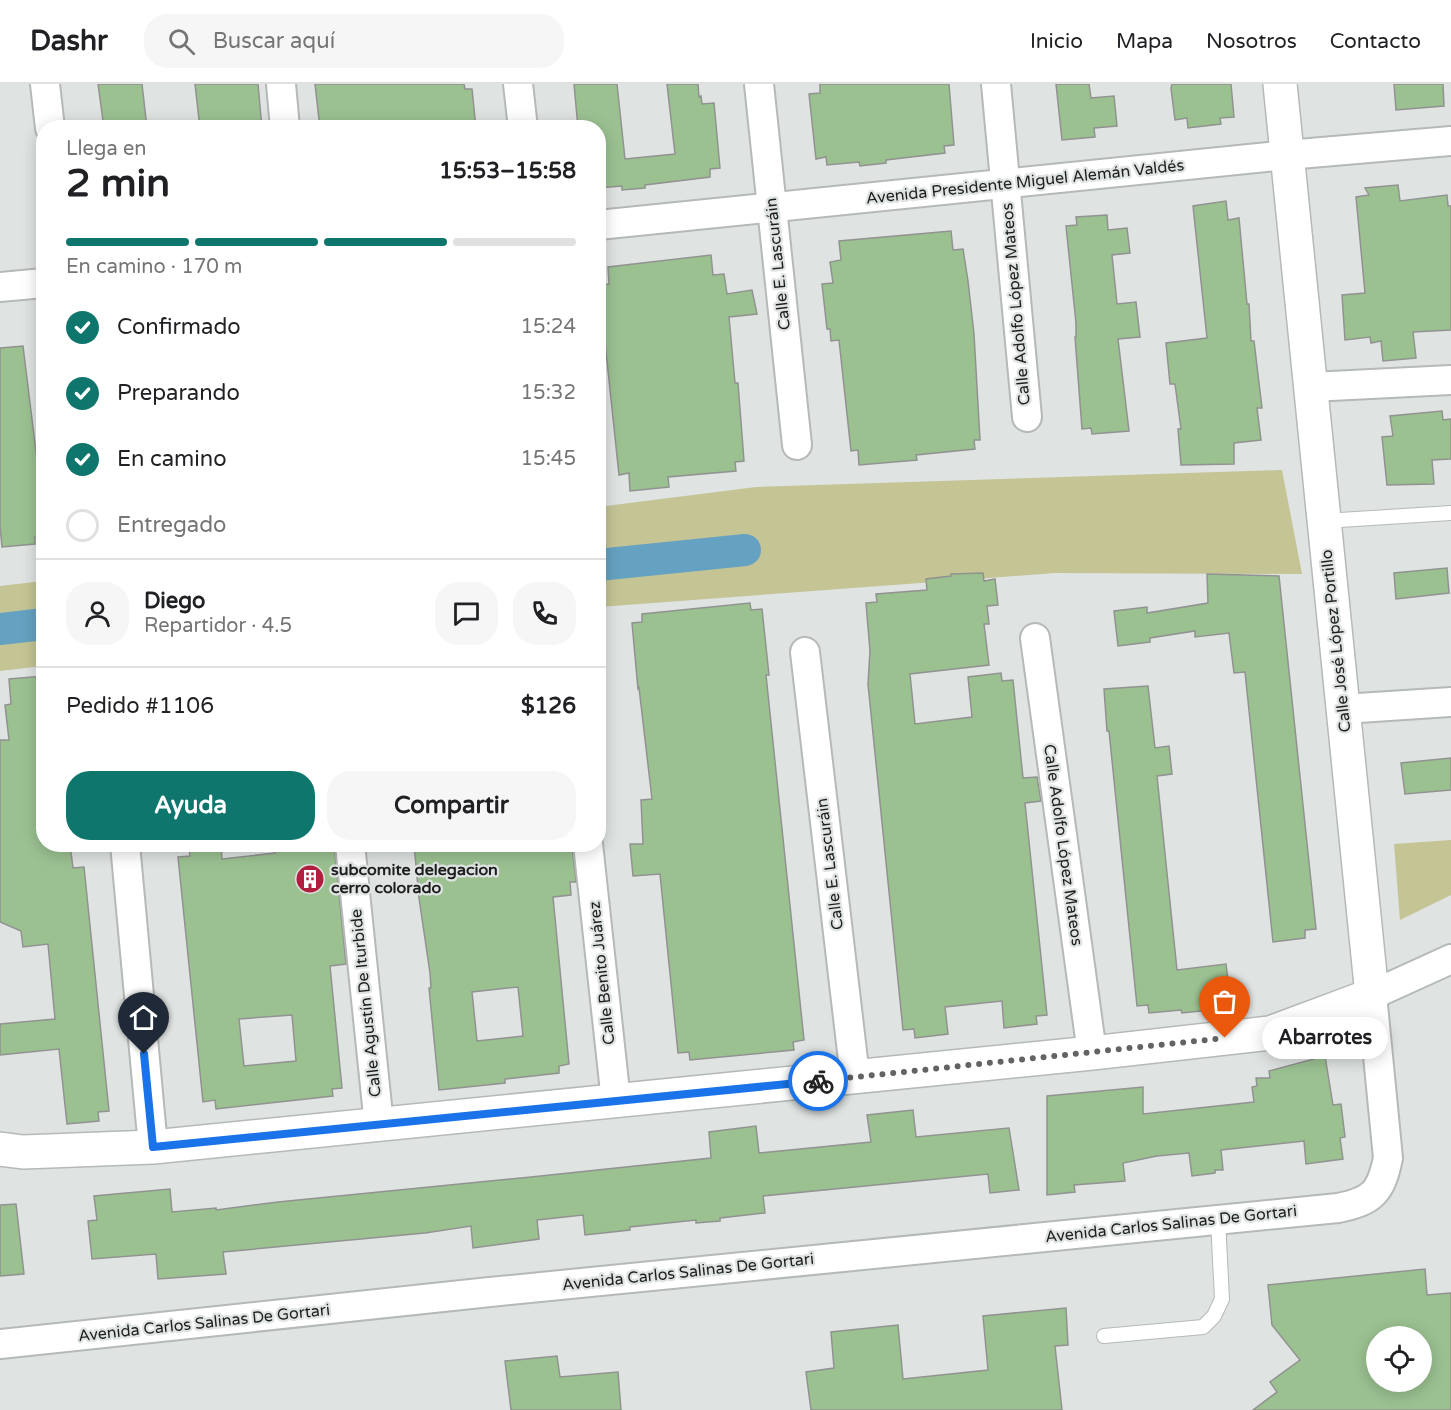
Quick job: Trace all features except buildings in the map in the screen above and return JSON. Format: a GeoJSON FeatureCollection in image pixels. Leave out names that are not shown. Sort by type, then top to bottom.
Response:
{"type":"FeatureCollection","features":[{"type":"Feature","properties":{"kind":"street"},"geometry":{"type":"LineString","coordinates":[[45,84],[49,120]]}},
{"type":"Feature","properties":{"kind":"street"},"geometry":{"type":"LineString","coordinates":[[280,84],[284,120]]}},
{"type":"Feature","properties":{"kind":"street"},"geometry":{"type":"LineString","coordinates":[[518,84],[522,120]]}},
{"type":"Feature","properties":{"kind":"street","name":"Calle E. Lascuráin"},"geometry":{"type":"LineString","coordinates":[[759,84],[797,445]]}},
{"type":"Feature","properties":{"kind":"street","name":"Calle Adolfo López Mateos"},"geometry":{"type":"LineString","coordinates":[[996,84],[1027,417]]}},
{"type":"Feature","properties":{"kind":"street","name":"Calle José López Portillo"},"geometry":{"type":"LineString","coordinates":[[1280,84],[1388,1158],[1383,1180],[1373,1194]]}},
{"type":"Feature","properties":{"kind":"street","name":"Avenida Presidente Miguel Alemán Valdés"},"geometry":{"type":"LineString","coordinates":[[606,224],[1287,154],[1451,141]]}},
{"type":"Feature","properties":{"kind":"street"},"geometry":{"type":"LineString","coordinates":[[0,287],[36,284]]}},
{"type":"Feature","properties":{"kind":"street"},"geometry":{"type":"LineString","coordinates":[[1311,387],[1451,380]]}},
{"type":"Feature","properties":{"kind":"street","name":"Calle Adolfo López Mateos"},"geometry":{"type":"LineString","coordinates":[[1035,638],[1092,1053]]}},
{"type":"Feature","properties":{"kind":"street","name":"Calle E. Lascuráin"},"geometry":{"type":"LineString","coordinates":[[805,652],[855,1077]]}},
{"type":"Feature","properties":{"kind":"street"},"geometry":{"type":"LineString","coordinates":[[1343,709],[1451,702]]}},
{"type":"Feature","properties":{"kind":"street"},"geometry":{"type":"LineString","coordinates":[[126,852],[153,1147]]}},
{"type":"Feature","properties":{"kind":"street","name":"Calle Agustín De Iturbide"},"geometry":{"type":"LineString","coordinates":[[351,852],[379,1125]]}},
{"type":"Feature","properties":{"kind":"street","name":"Calle Benito Juárez"},"geometry":{"type":"LineString","coordinates":[[589,852],[616,1101]]}},
{"type":"Feature","properties":{"kind":"street"},"geometry":{"type":"LineString","coordinates":[[0,1149],[23,1152],[153,1147],[1092,1053],[1270,1033],[1372,995],[1451,958]]}},
{"type":"Feature","properties":{"kind":"street","name":"Avenida Carlos Salinas De Gortari"},"geometry":{"type":"LineString","coordinates":[[0,1344],[490,1292],[1338,1208],[1357,1204],[1373,1194]]}},
{"type":"Feature","properties":{"kind":"lane"},"geometry":{"type":"LineString","coordinates":[[1324,521],[1451,513]]}},
{"type":"Feature","properties":{"kind":"lane"},"geometry":{"type":"LineString","coordinates":[[1104,1336],[1203,1327],[1214,1316],[1222,1299],[1218,1220]]}},
{"type":"Feature","properties":{"kind":"green space"},"geometry":{"type":"Polygon","coordinates":[[[1282,470],[1302,574],[1055,573],[606,606],[606,506],[756,487],[1282,470]]]}},
{"type":"Feature","properties":{"kind":"green space"},"geometry":{"type":"Polygon","coordinates":[[[36,582],[36,667],[0,671],[0,586],[36,582]]]}},
{"type":"Feature","properties":{"kind":"green space"},"geometry":{"type":"Polygon","coordinates":[[[1451,840],[1451,895],[1400,920],[1394,844],[1451,840]]]}},
{"type":"Feature","properties":{"kind":"waterway"},"geometry":{"type":"LineString","coordinates":[[606,564],[745,550]]}},
{"type":"Feature","properties":{"kind":"waterway"},"geometry":{"type":"LineString","coordinates":[[0,629],[36,625]]}},
{"type":"Feature","properties":{"kind":"way so far"},"geometry":{"type":"LineString","coordinates":[[818,1081],[1225,1038]]}},
{"type":"Feature","properties":{"kind":"place","name":"subcomite delegacion cerro colorado"},"geometry":{"type":"Point","coordinates":[310,879]}},
{"type":"Feature","properties":{"kind":"place","name":"Abarrotes"},"geometry":{"type":"Point","coordinates":[1225,1038]}},
{"type":"Feature","properties":{"kind":"route"},"geometry":{"type":"LineString","coordinates":[[144,1054],[153,1147],[818,1081]]}}]}
